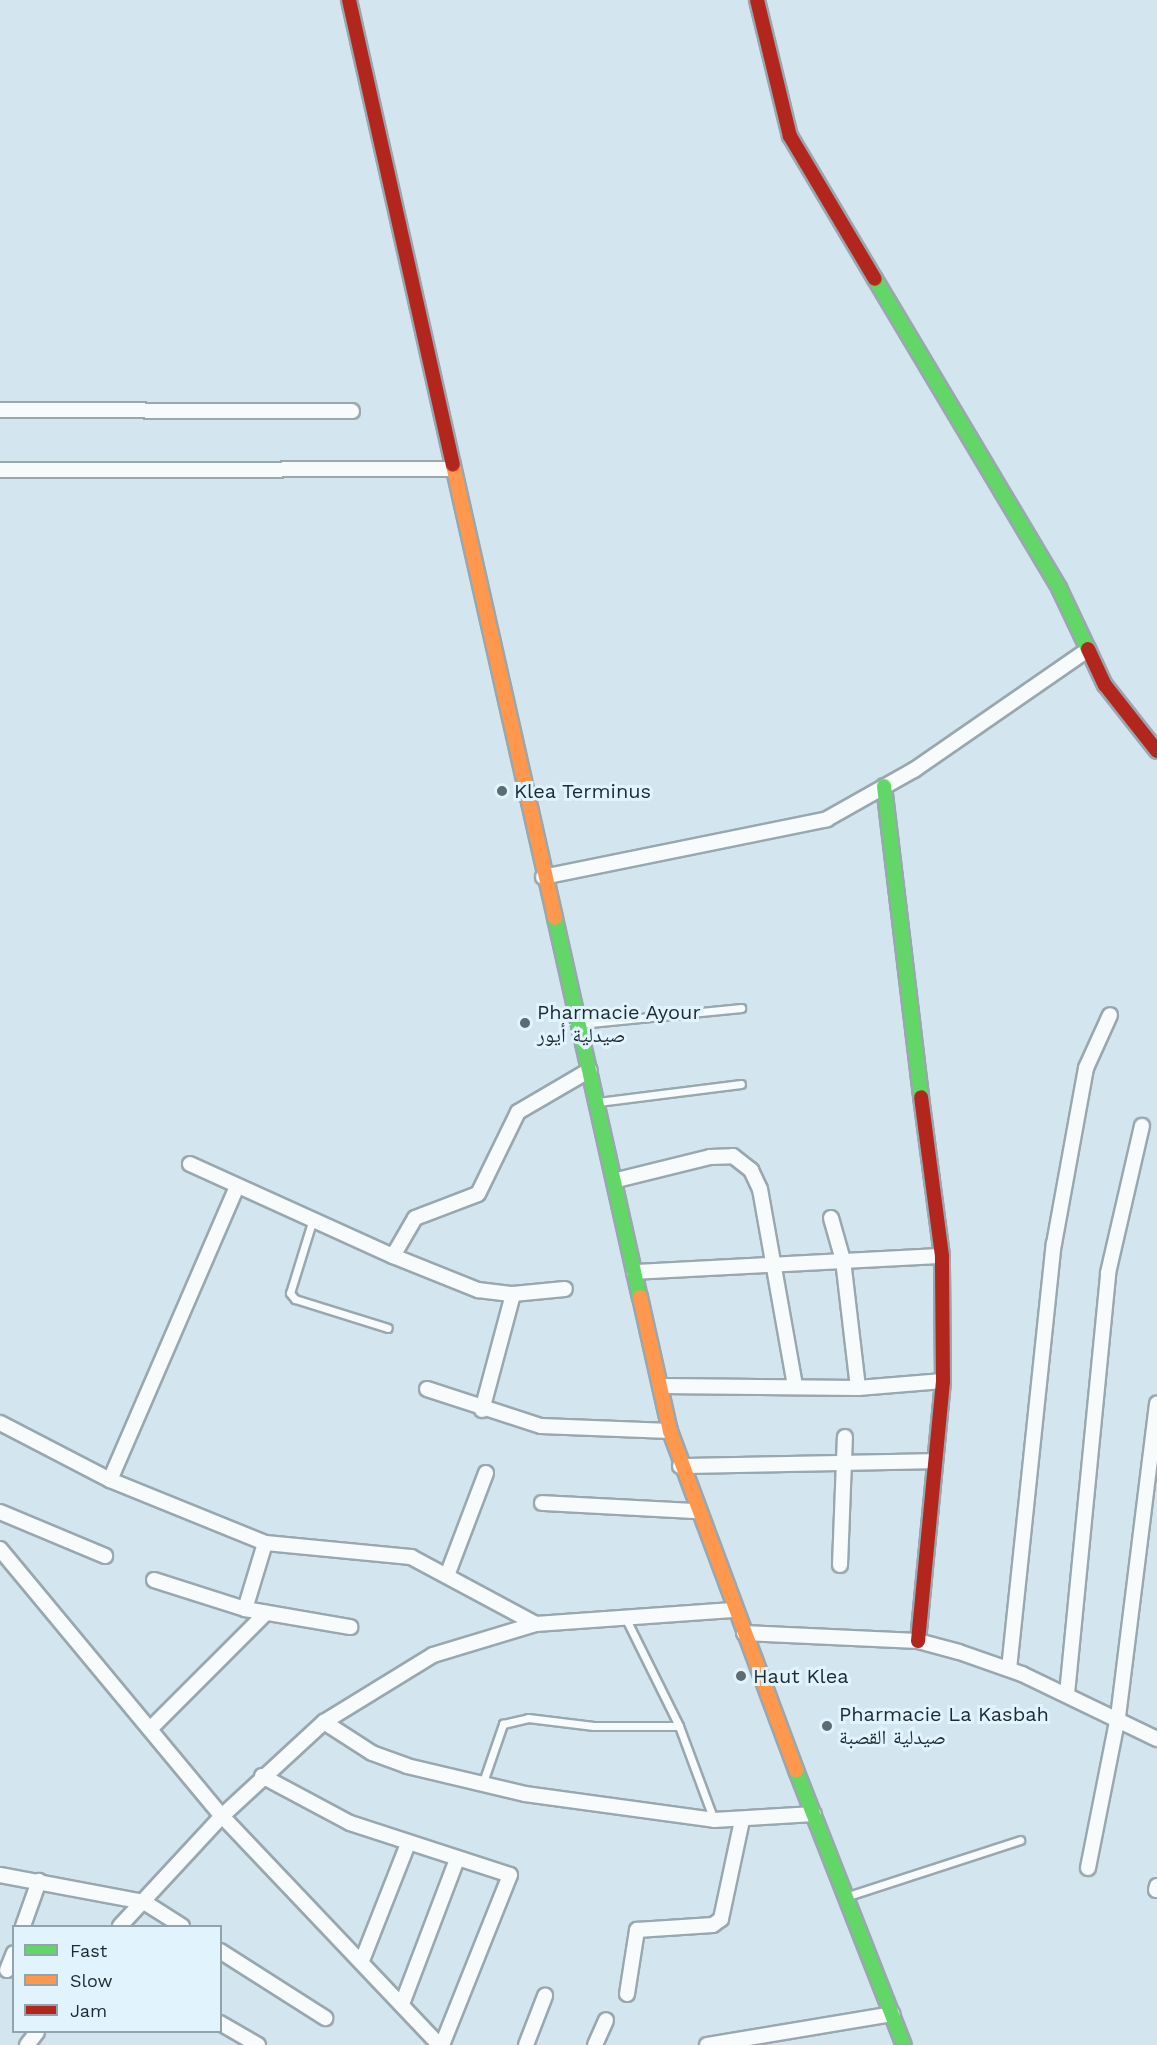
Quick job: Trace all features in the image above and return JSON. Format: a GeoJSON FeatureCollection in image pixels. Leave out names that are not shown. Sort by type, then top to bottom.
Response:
{"type":"FeatureCollection","features":[{"type":"Feature","properties":{"kind":"main road"},"geometry":{"type":"LineString","coordinates":[[349,0],[543,877],[617,1180],[634,1272],[670,1431],[680,1466],[733,1610],[744,1633],[904,2045]]}},
{"type":"Feature","properties":{"kind":"main road"},"geometry":{"type":"LineString","coordinates":[[757,0],[789,136],[1059,588],[1105,685],[1157,751]]}},
{"type":"Feature","properties":{"kind":"main road"},"geometry":{"type":"LineString","coordinates":[[884,786],[889,862],[942,1256],[943,1381],[918,1641]]}},
{"type":"Feature","properties":{"kind":"street"},"geometry":{"type":"LineString","coordinates":[[0,410],[352,411]]}},
{"type":"Feature","properties":{"kind":"street"},"geometry":{"type":"LineString","coordinates":[[0,470],[452,469]]}},
{"type":"Feature","properties":{"kind":"street"},"geometry":{"type":"LineString","coordinates":[[543,877],[826,819],[884,786],[1087,650]]}},
{"type":"Feature","properties":{"kind":"street"},"geometry":{"type":"LineString","coordinates":[[1009,1669],[1054,1244],[1086,1068],[1110,1015]]}},
{"type":"Feature","properties":{"kind":"street"},"geometry":{"type":"LineString","coordinates":[[393,1256],[415,1218],[478,1194],[518,1112],[590,1070]]}},
{"type":"Feature","properties":{"kind":"street"},"geometry":{"type":"LineString","coordinates":[[1067,1694],[1108,1273],[1142,1126]]}},
{"type":"Feature","properties":{"kind":"street"},"geometry":{"type":"LineString","coordinates":[[617,1180],[691,1158],[733,1156],[751,1170],[760,1189],[795,1385]]}},
{"type":"Feature","properties":{"kind":"street"},"geometry":{"type":"LineString","coordinates":[[190,1164],[312,1222],[478,1290],[513,1294],[565,1289]]}},
{"type":"Feature","properties":{"kind":"street"},"geometry":{"type":"LineString","coordinates":[[110,1480],[237,1187]]}},
{"type":"Feature","properties":{"kind":"street"},"geometry":{"type":"LineString","coordinates":[[831,1218],[843,1260],[858,1388]]}},
{"type":"Feature","properties":{"kind":"street"},"geometry":{"type":"LineString","coordinates":[[634,1272],[774,1267],[843,1260],[942,1256]]}},
{"type":"Feature","properties":{"kind":"street"},"geometry":{"type":"LineString","coordinates":[[482,1410],[513,1294]]}},
{"type":"Feature","properties":{"kind":"street"},"geometry":{"type":"LineString","coordinates":[[661,1386],[795,1385],[858,1388],[943,1381]]}},
{"type":"Feature","properties":{"kind":"street"},"geometry":{"type":"LineString","coordinates":[[427,1389],[482,1410],[559,1428],[670,1431]]}},
{"type":"Feature","properties":{"kind":"street"},"geometry":{"type":"LineString","coordinates":[[1088,1868],[1118,1717],[1157,1403]]}},
{"type":"Feature","properties":{"kind":"street"},"geometry":{"type":"LineString","coordinates":[[0,1424],[110,1480],[265,1543],[388,1552],[448,1574],[536,1624]]}},
{"type":"Feature","properties":{"kind":"street"},"geometry":{"type":"LineString","coordinates":[[840,1565],[845,1437]]}},
{"type":"Feature","properties":{"kind":"street"},"geometry":{"type":"LineString","coordinates":[[680,1466],[934,1461]]}},
{"type":"Feature","properties":{"kind":"street"},"geometry":{"type":"LineString","coordinates":[[448,1574],[486,1473]]}},
{"type":"Feature","properties":{"kind":"street"},"geometry":{"type":"LineString","coordinates":[[542,1503],[696,1511]]}},
{"type":"Feature","properties":{"kind":"street"},"geometry":{"type":"LineString","coordinates":[[0,1512],[105,1556]]}},
{"type":"Feature","properties":{"kind":"street"},"geometry":{"type":"LineString","coordinates":[[245,1610],[265,1543]]}},
{"type":"Feature","properties":{"kind":"street"},"geometry":{"type":"LineString","coordinates":[[0,1549],[222,1816],[363,1958],[441,2045],[510,1875],[502,1868],[456,1862],[323,1811],[262,1776]]}},
{"type":"Feature","properties":{"kind":"street"},"geometry":{"type":"LineString","coordinates":[[154,1580],[245,1610],[350,1627]]}},
{"type":"Feature","properties":{"kind":"street"},"geometry":{"type":"LineString","coordinates":[[121,1925],[262,1776],[324,1722],[433,1655],[536,1624],[733,1610]]}},
{"type":"Feature","properties":{"kind":"street"},"geometry":{"type":"LineString","coordinates":[[150,1729],[266,1613]]}},
{"type":"Feature","properties":{"kind":"street"},"geometry":{"type":"LineString","coordinates":[[744,1633],[918,1641],[1009,1669],[1118,1717],[1157,1738]]}},
{"type":"Feature","properties":{"kind":"street"},"geometry":{"type":"LineString","coordinates":[[324,1722],[372,1753],[482,1785],[714,1820],[814,1814]]}},
{"type":"Feature","properties":{"kind":"street"},"geometry":{"type":"LineString","coordinates":[[627,1994],[637,1930],[713,1925],[721,1919],[742,1820]]}},
{"type":"Feature","properties":{"kind":"street"},"geometry":{"type":"LineString","coordinates":[[363,1958],[408,1844]]}},
{"type":"Feature","properties":{"kind":"street"},"geometry":{"type":"LineString","coordinates":[[402,2004],[456,1862]]}},
{"type":"Feature","properties":{"kind":"street"},"geometry":{"type":"LineString","coordinates":[[0,1875],[144,1902],[180,1925]]}},
{"type":"Feature","properties":{"kind":"street"},"geometry":{"type":"LineString","coordinates":[[23,1925],[39,1881]]}},
{"type":"Feature","properties":{"kind":"street"},"geometry":{"type":"LineString","coordinates":[[222,1952],[325,2018]]}},
{"type":"Feature","properties":{"kind":"street"},"geometry":{"type":"LineString","coordinates":[[526,2045],[545,1996]]}},
{"type":"Feature","properties":{"kind":"street"},"geometry":{"type":"LineString","coordinates":[[707,2045],[892,2014]]}},
{"type":"Feature","properties":{"kind":"street"},"geometry":{"type":"LineString","coordinates":[[595,2045],[606,2020]]}},
{"type":"Feature","properties":{"kind":"street"},"geometry":{"type":"LineString","coordinates":[[222,2024],[258,2045]]}},
{"type":"Feature","properties":{"kind":"lane"},"geometry":{"type":"LineString","coordinates":[[579,1024],[741,1008]]}},
{"type":"Feature","properties":{"kind":"lane"},"geometry":{"type":"LineString","coordinates":[[598,1102],[741,1084]]}},
{"type":"Feature","properties":{"kind":"lane"},"geometry":{"type":"LineString","coordinates":[[312,1222],[290,1293],[295,1299],[388,1328]]}},
{"type":"Feature","properties":{"kind":"lane"},"geometry":{"type":"LineString","coordinates":[[626,1619],[679,1726],[714,1820]]}},
{"type":"Feature","properties":{"kind":"lane"},"geometry":{"type":"LineString","coordinates":[[482,1785],[503,1724],[528,1718],[594,1726],[679,1726]]}},
{"type":"Feature","properties":{"kind":"lane"},"geometry":{"type":"LineString","coordinates":[[846,1896],[1020,1840]]}},
{"type":"Feature","properties":{"kind":"traffic: fast"},"geometry":{"type":"LineString","coordinates":[[875,279],[1059,588],[1088,649]]}},
{"type":"Feature","properties":{"kind":"traffic: fast"},"geometry":{"type":"LineString","coordinates":[[884,786],[921,1097]]}},
{"type":"Feature","properties":{"kind":"traffic: fast"},"geometry":{"type":"LineString","coordinates":[[555,918],[640,1297]]}},
{"type":"Feature","properties":{"kind":"traffic: fast"},"geometry":{"type":"LineString","coordinates":[[796,1770],[904,2045]]}},
{"type":"Feature","properties":{"kind":"traffic: slow"},"geometry":{"type":"LineString","coordinates":[[453,465],[555,918]]}},
{"type":"Feature","properties":{"kind":"traffic: slow"},"geometry":{"type":"LineString","coordinates":[[640,1297],[670,1431],[796,1770]]}},
{"type":"Feature","properties":{"kind":"traffic: jam"},"geometry":{"type":"LineString","coordinates":[[349,0],[453,465]]}},
{"type":"Feature","properties":{"kind":"traffic: jam"},"geometry":{"type":"LineString","coordinates":[[757,0],[790,136],[875,279]]}},
{"type":"Feature","properties":{"kind":"traffic: jam"},"geometry":{"type":"LineString","coordinates":[[1088,649],[1105,685],[1157,751]]}},
{"type":"Feature","properties":{"kind":"traffic: jam"},"geometry":{"type":"LineString","coordinates":[[918,1641],[943,1381],[942,1256],[921,1097]]}},
{"type":"Feature","properties":{"kind":"place","name":"Klea Terminus"},"geometry":{"type":"Point","coordinates":[502,791]}},
{"type":"Feature","properties":{"kind":"place","name":"Pharmacie Ayour صيدلية أيور"},"geometry":{"type":"Point","coordinates":[525,1023]}},
{"type":"Feature","properties":{"kind":"place","name":"Haut Klea"},"geometry":{"type":"Point","coordinates":[741,1676]}},
{"type":"Feature","properties":{"kind":"place","name":"Pharmacie La Kasbah صيدلية القصبة"},"geometry":{"type":"Point","coordinates":[827,1726]}}]}
